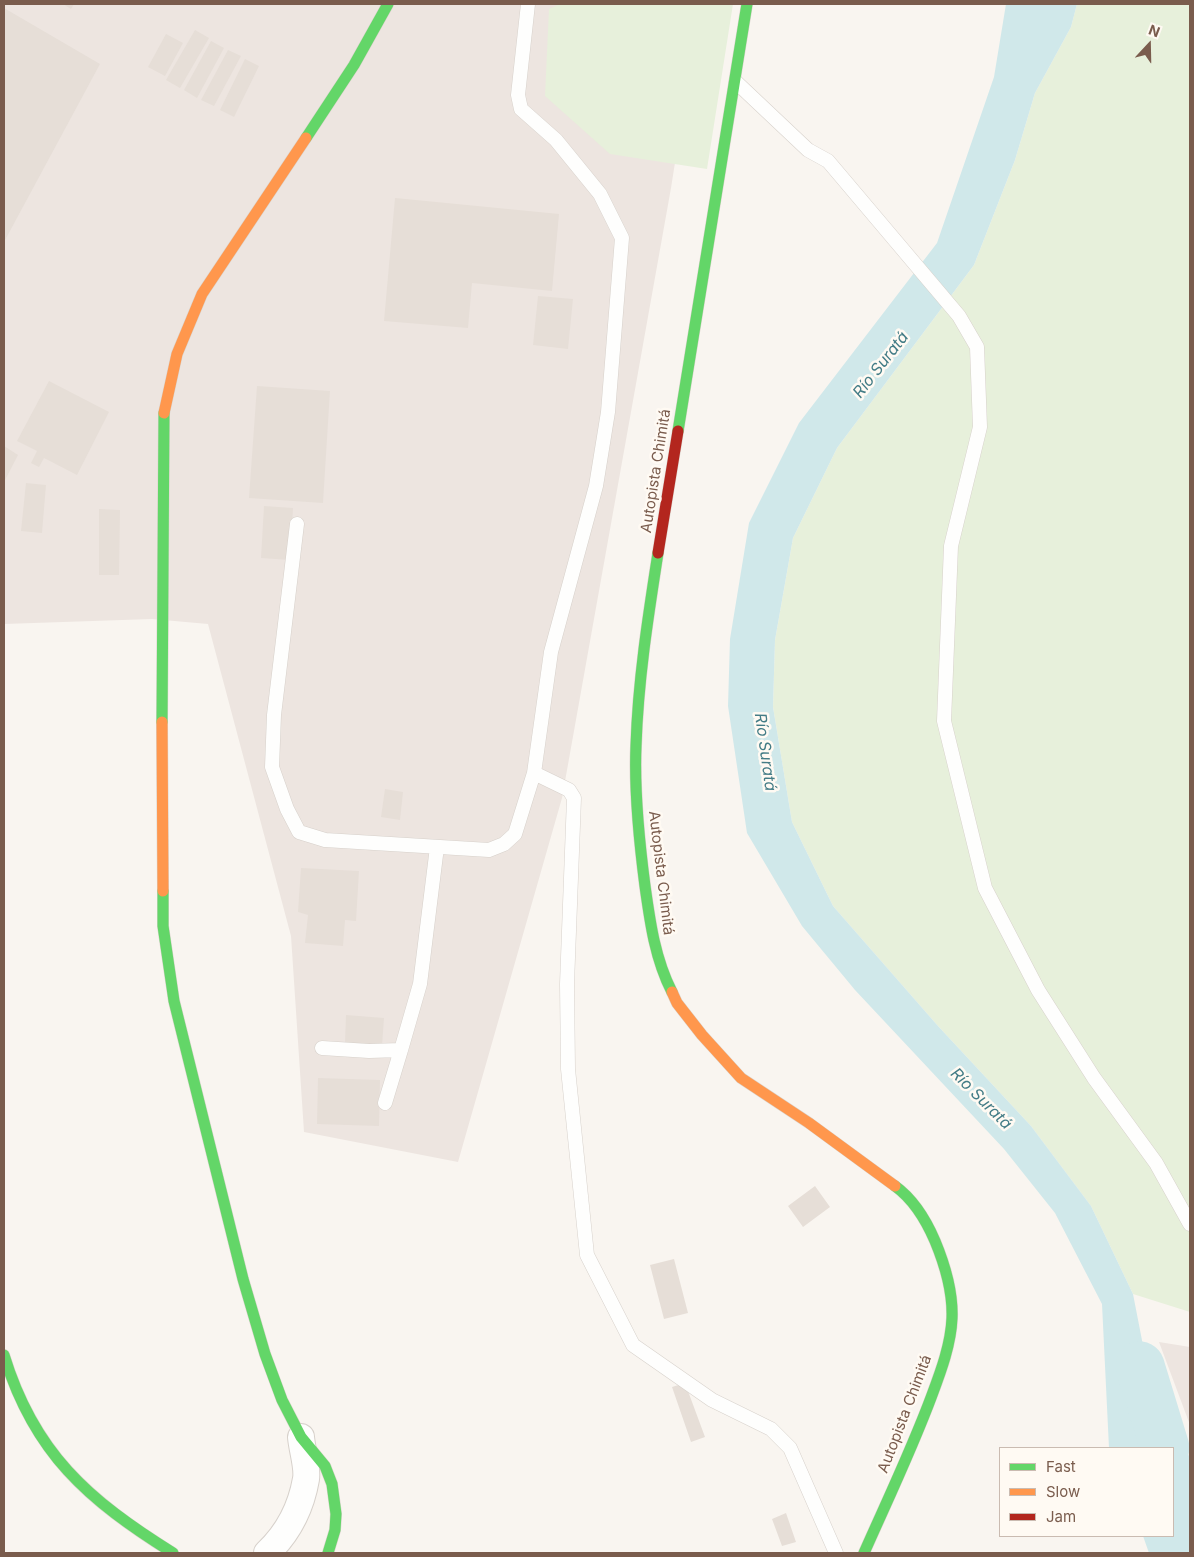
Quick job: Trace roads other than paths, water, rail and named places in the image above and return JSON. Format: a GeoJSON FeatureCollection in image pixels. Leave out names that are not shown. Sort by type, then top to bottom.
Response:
{"type":"FeatureCollection","features":[{"type":"Feature","properties":{"kind":"main road"},"geometry":{"type":"LineString","coordinates":[[328,1553],[335,1530],[336,1514],[332,1484],[325,1466],[314,1450],[301,1437],[282,1400],[268,1363],[243,1278],[174,1001],[163,926],[161,635],[163,416],[177,354],[202,294],[354,65],[388,4]]}},
{"type":"Feature","properties":{"kind":"main road","name":"Autopista Chimitá"},"geometry":{"type":"LineString","coordinates":[[747,4],[736,82],[646,621],[636,746],[638,832],[647,901],[660,969],[677,1003],[702,1035],[741,1078],[809,1123],[903,1192],[927,1223],[945,1264],[951,1294],[952,1319],[941,1370],[919,1430],[864,1553]]}},
{"type":"Feature","properties":{"kind":"main road"},"geometry":{"type":"LineString","coordinates":[[4,1355],[18,1396],[32,1424],[70,1477],[117,1517],[173,1553]]}},
{"type":"Feature","properties":{"kind":"street"},"geometry":{"type":"LineString","coordinates":[[267,1553],[277,1544],[295,1517],[306,1478],[301,1437]]}},
{"type":"Feature","properties":{"kind":"lane"},"geometry":{"type":"LineString","coordinates":[[297,524],[273,733],[272,767],[286,809],[299,832],[325,840],[489,850],[504,844],[515,834],[534,772],[551,652],[598,477],[608,412],[622,238],[600,194],[556,140],[521,109],[518,95],[528,4]]}},
{"type":"Feature","properties":{"kind":"lane"},"geometry":{"type":"LineString","coordinates":[[736,82],[808,150],[828,161],[849,184],[959,316],[977,347],[980,426],[952,546],[944,721],[985,888],[1038,990],[1094,1078],[1156,1163],[1190,1224]]}},
{"type":"Feature","properties":{"kind":"lane"},"geometry":{"type":"LineString","coordinates":[[534,772],[569,790],[574,798],[567,984],[568,1069],[587,1255],[633,1345],[712,1400],[771,1429],[790,1448],[836,1553]]}},
{"type":"Feature","properties":{"kind":"lane"},"geometry":{"type":"LineString","coordinates":[[385,1103],[420,984],[437,846]]}},
{"type":"Feature","properties":{"kind":"lane"},"geometry":{"type":"LineString","coordinates":[[322,1048],[369,1051],[401,1050]]}},
{"type":"Feature","properties":{"kind":"water"},"geometry":{"type":"Polygon","coordinates":[[[1006,4],[1077,4],[1071,27],[1035,93],[1015,160],[974,265],[837,448],[793,538],[775,640],[773,707],[792,822],[833,906],[938,1026],[1031,1126],[1091,1206],[1133,1294],[1163,1447],[1109,1447],[1102,1304],[1055,1213],[1004,1149],[855,990],[802,926],[747,833],[728,706],[730,639],[749,523],[799,423],[937,243],[994,77],[1006,4]]]}},
{"type":"Feature","properties":{"kind":"water"},"geometry":{"type":"Polygon","coordinates":[[[1143,1537],[1172,1537],[1174,1553],[1149,1553],[1143,1537]]]}},
{"type":"Feature","properties":{"kind":"waterway","name":"Río Suratá"},"geometry":{"type":"LineString","coordinates":[[1140,1366],[1165,1447]]}},
{"type":"Feature","properties":{"kind":"waterway","name":"Río Suratá"},"geometry":{"type":"LineString","coordinates":[[1174,1477],[1187,1521],[1188,1553]]}}]}
